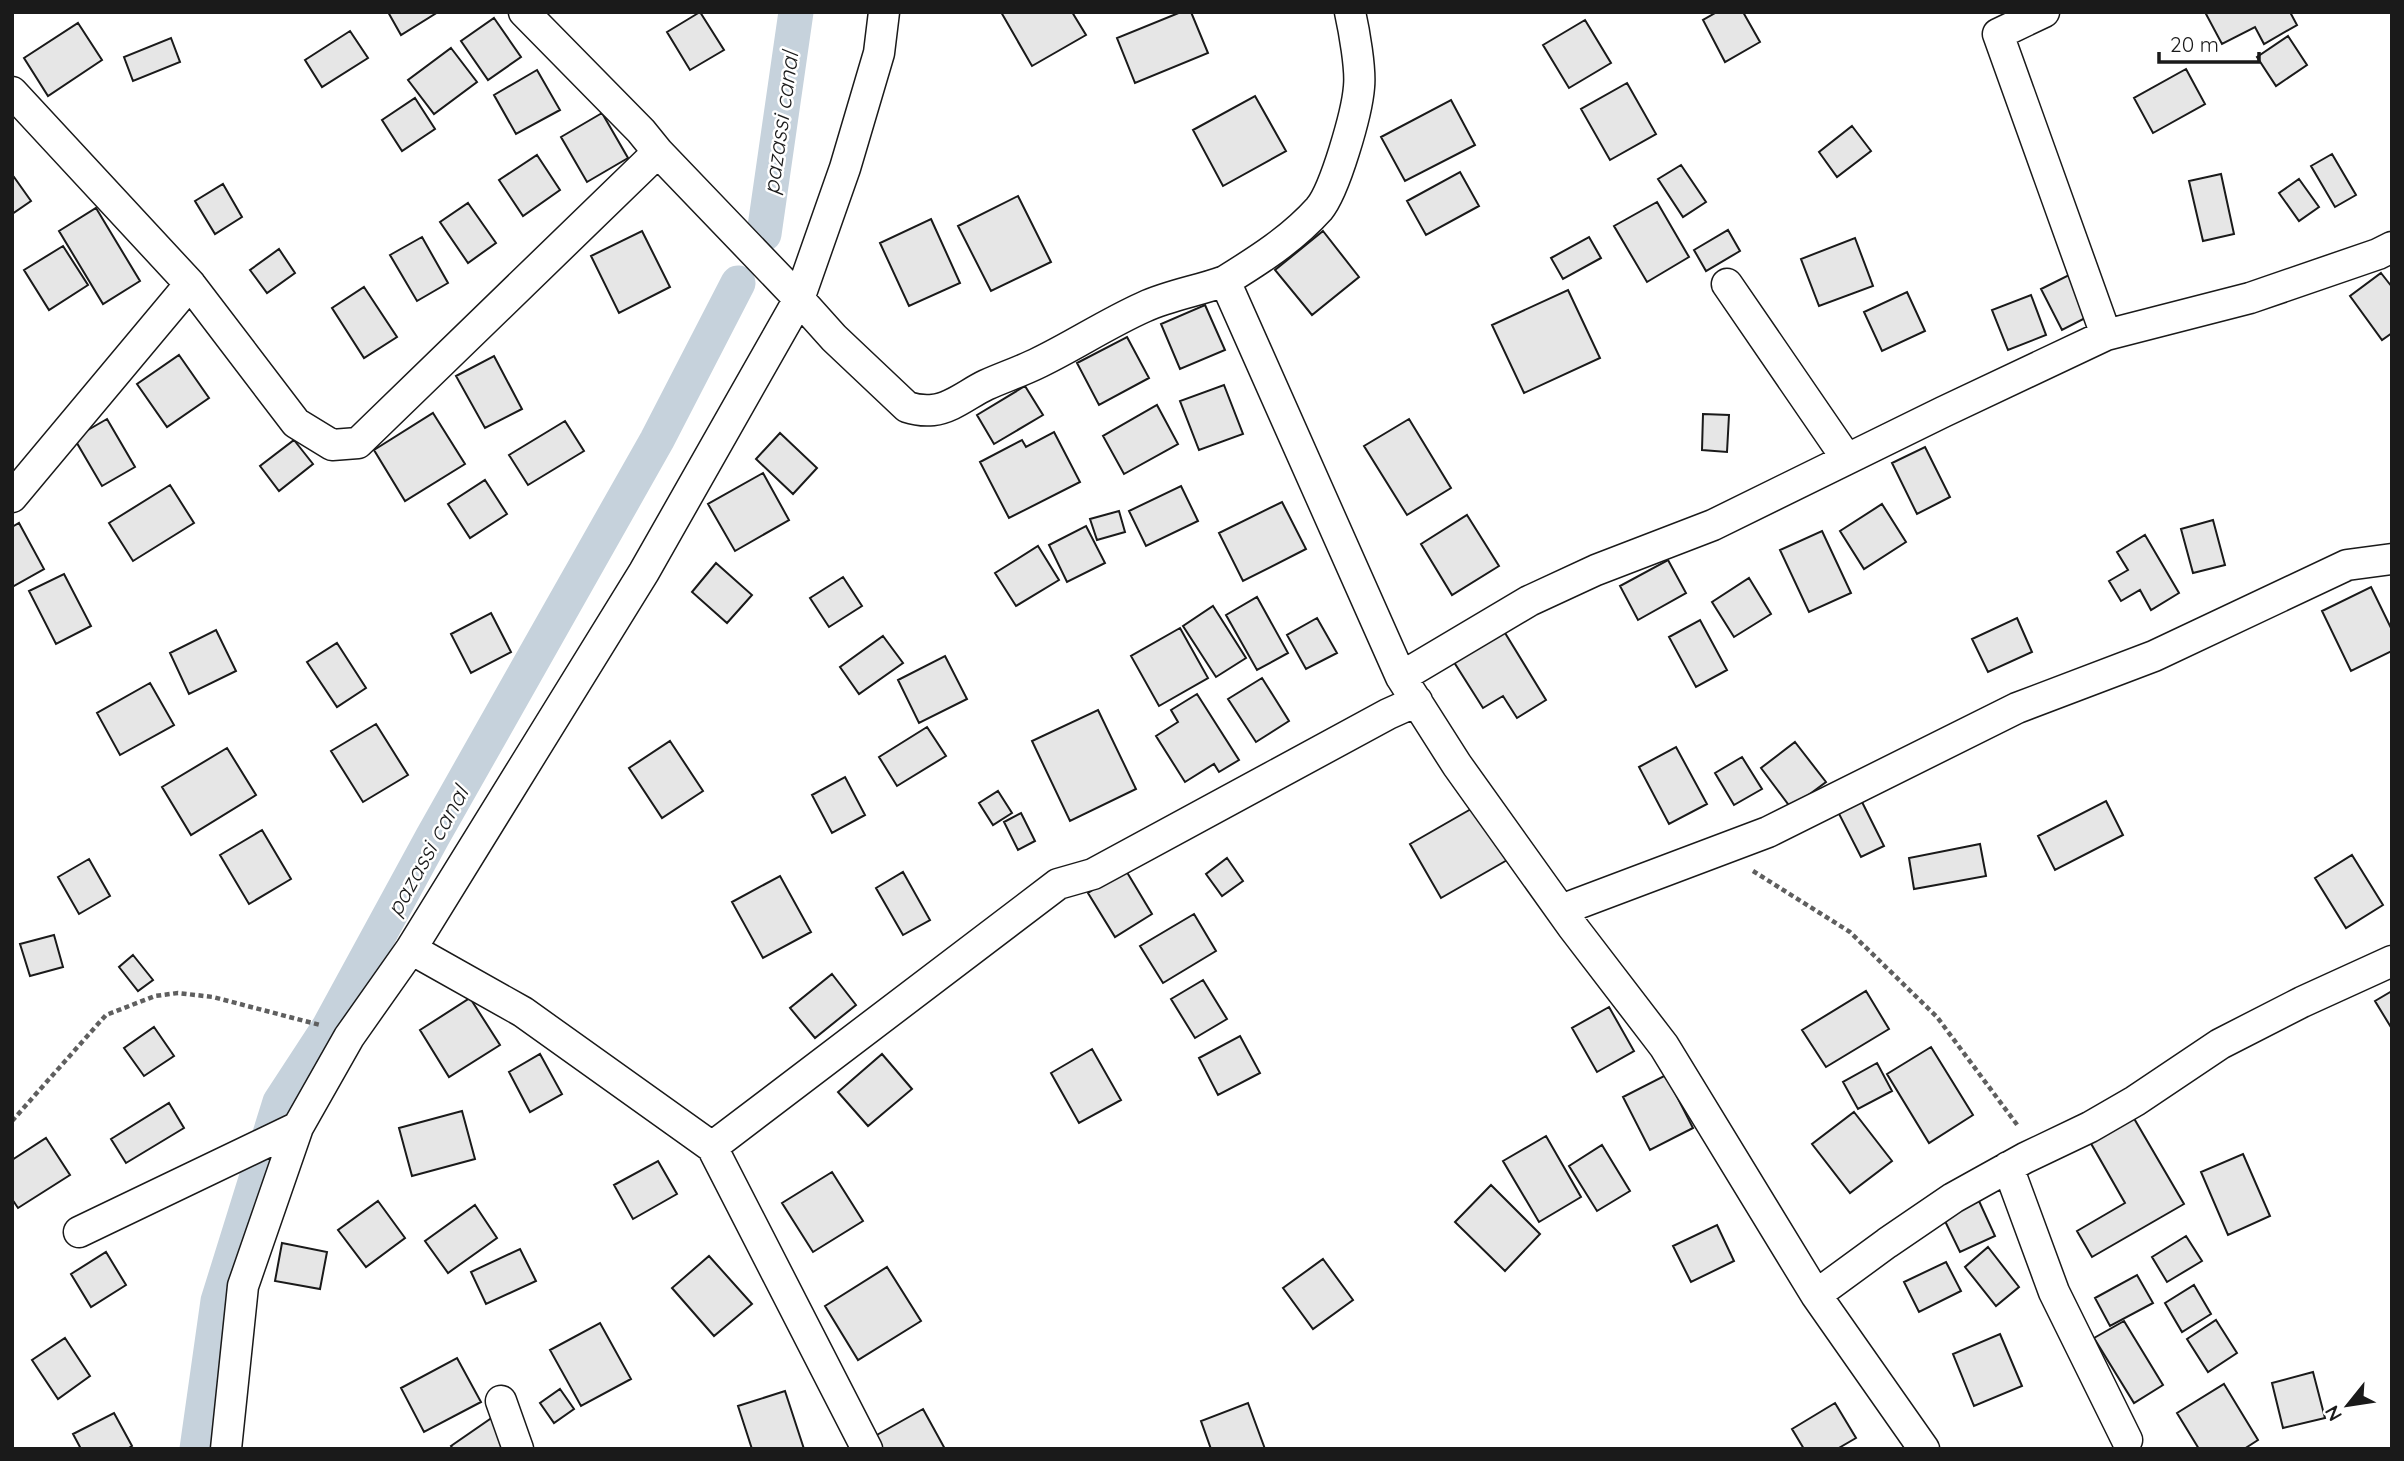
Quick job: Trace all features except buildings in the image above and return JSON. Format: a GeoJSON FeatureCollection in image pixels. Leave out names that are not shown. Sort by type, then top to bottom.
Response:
{"type":"FeatureCollection","features":[{"type":"Feature","properties":{"kind":"street"},"geometry":{"type":"LineString","coordinates":[[524,12],[641,131],[657,152],[834,338],[907,407],[927,410],[951,405],[980,388],[1049,358],[1119,318],[1170,295],[1204,289],[1225,281],[1275,250],[1321,207],[1333,184],[1346,145],[1360,86],[1350,12]]}},
{"type":"Feature","properties":{"kind":"street"},"geometry":{"type":"LineString","coordinates":[[226,1449],[243,1286],[298,1126],[349,1037],[411,950],[644,572],[799,299],[845,168],[879,52],[884,12]]}},
{"type":"Feature","properties":{"kind":"street"},"geometry":{"type":"LineString","coordinates":[[2044,12],[1998,34],[2106,335]]}},
{"type":"Feature","properties":{"kind":"street"},"geometry":{"type":"LineString","coordinates":[[12,92],[190,284],[296,423],[332,445],[358,443],[657,152]]}},
{"type":"Feature","properties":{"kind":"street"},"geometry":{"type":"LineString","coordinates":[[712,1147],[1058,884],[1093,874],[1388,714],[1409,689],[1529,601],[1596,570],[1713,525],[2106,335],[2250,298],[2392,247]]}},
{"type":"Feature","properties":{"kind":"street"},"geometry":{"type":"LineString","coordinates":[[1225,281],[1409,689],[1457,765],[1561,910],[1664,1046],[1816,1295],[1924,1449]]}},
{"type":"Feature","properties":{"kind":"street"},"geometry":{"type":"LineString","coordinates":[[12,497],[190,284]]}},
{"type":"Feature","properties":{"kind":"street"},"geometry":{"type":"LineString","coordinates":[[1727,284],[1847,459]]}},
{"type":"Feature","properties":{"kind":"street"},"geometry":{"type":"LineString","coordinates":[[1561,910],[1768,832],[2017,708],[2154,656],[2347,565],[2392,559]]}},
{"type":"Feature","properties":{"kind":"street"},"geometry":{"type":"LineString","coordinates":[[411,950],[523,1012],[712,1147],[867,1449]]}},
{"type":"Feature","properties":{"kind":"street"},"geometry":{"type":"LineString","coordinates":[[1816,1295],[1943,1204],[2008,1167],[2090,1127],[2135,1101],[2220,1044],[2302,1002],[2392,961]]}},
{"type":"Feature","properties":{"kind":"street"},"geometry":{"type":"LineString","coordinates":[[79,1232],[298,1126]]}},
{"type":"Feature","properties":{"kind":"street"},"geometry":{"type":"LineString","coordinates":[[2008,1167],[2054,1292],[2127,1440]]}},
{"type":"Feature","properties":{"kind":"street"},"geometry":{"type":"LineString","coordinates":[[501,1401],[518,1449]]}},
{"type":"Feature","properties":{"kind":"path"},"geometry":{"type":"LineString","coordinates":[[1747,867],[1850,932],[1937,1017],[2038,1152]]}},
{"type":"Feature","properties":{"kind":"path"},"geometry":{"type":"LineString","coordinates":[[12,1121],[106,1015],[155,996],[178,993],[213,997],[329,1027],[349,1037]]}},
{"type":"Feature","properties":{"kind":"waterway","name":"pazassi canal"},"geometry":{"type":"LineString","coordinates":[[764,234],[796,12]]}},
{"type":"Feature","properties":{"kind":"waterway","name":"pazassi canal"},"geometry":{"type":"LineString","coordinates":[[197,1449],[218,1301],[280,1102],[329,1027],[433,836],[657,440],[738,283]]}}]}
